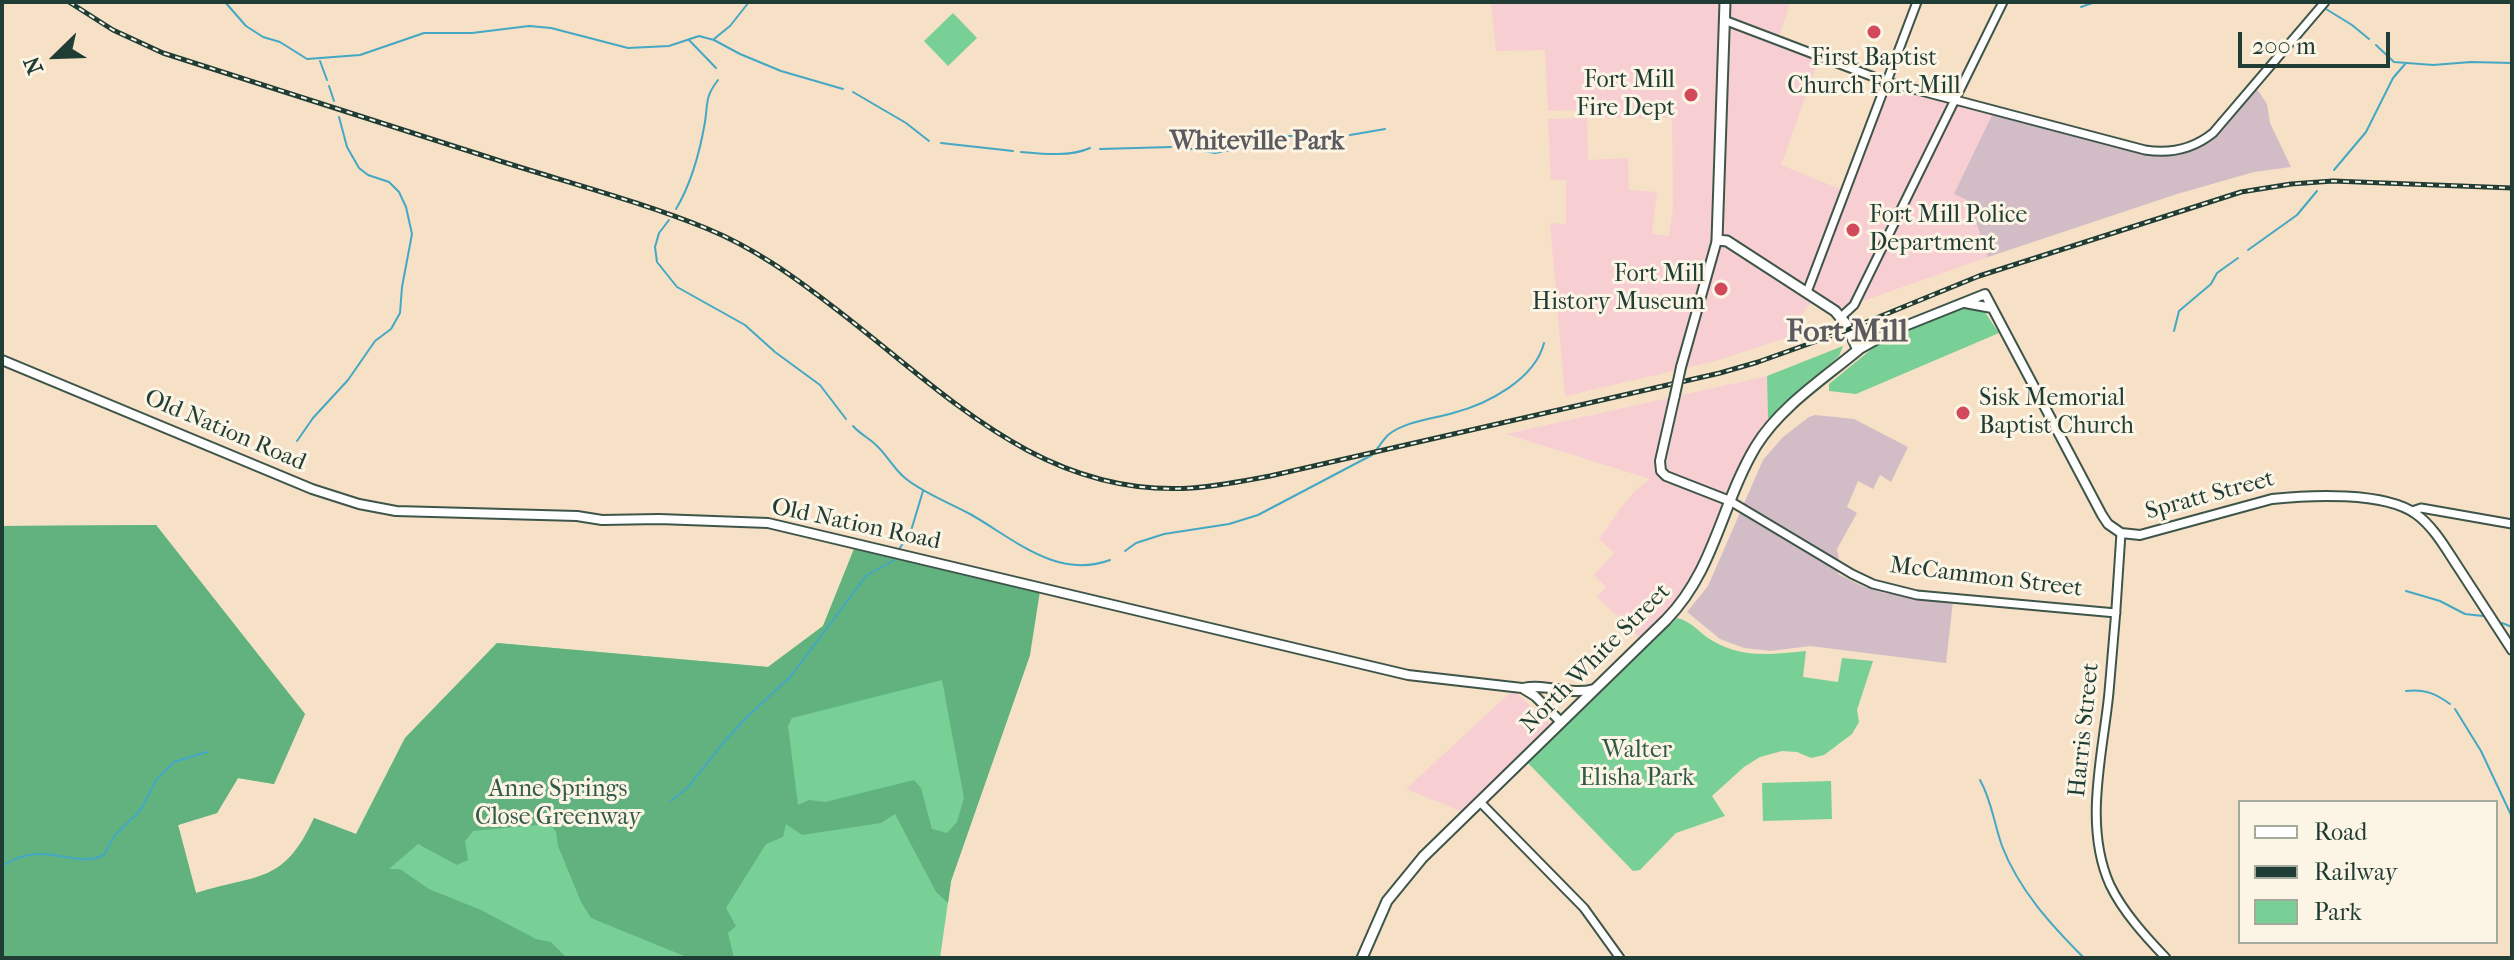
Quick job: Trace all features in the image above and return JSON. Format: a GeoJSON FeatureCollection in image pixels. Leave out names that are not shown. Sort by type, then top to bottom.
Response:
{"type":"FeatureCollection","features":[{"type":"Feature","properties":{"kind":"main road"},"geometry":{"type":"LineString","coordinates":[[1725,2],[1717,240],[1681,367],[1660,461],[1661,471],[1666,476],[1730,501]]}},
{"type":"Feature","properties":{"kind":"main road"},"geometry":{"type":"LineString","coordinates":[[1717,240],[1727,241],[1841,317],[1858,350],[1890,332],[1960,304],[1972,303],[1992,308]]}},
{"type":"Feature","properties":{"kind":"main road","name":"Spratt Street"},"geometry":{"type":"LineString","coordinates":[[1960,304],[1985,294],[2102,515],[2108,524],[2121,533],[2140,535],[2292,496],[2319,495],[2383,502],[2412,511]]}},
{"type":"Feature","properties":{"kind":"main road","name":"North White Street"},"geometry":{"type":"LineString","coordinates":[[1362,958],[1387,901],[1423,857],[1666,620],[1694,588],[1730,501],[1765,432],[1858,350]]}},
{"type":"Feature","properties":{"kind":"main road","name":"Old Nation Road"},"geometry":{"type":"LineString","coordinates":[[2,360],[306,487],[359,504],[418,512],[768,523],[1408,675],[1581,693],[1594,689]]}},
{"type":"Feature","properties":{"kind":"main road"},"geometry":{"type":"LineString","coordinates":[[2412,511],[2442,544],[2512,650]]}},
{"type":"Feature","properties":{"kind":"main road"},"geometry":{"type":"LineString","coordinates":[[1522,688],[1535,696],[1560,721]]}},
{"type":"Feature","properties":{"kind":"street"},"geometry":{"type":"LineString","coordinates":[[1807,292],[1917,2]]}},
{"type":"Feature","properties":{"kind":"street"},"geometry":{"type":"LineString","coordinates":[[1841,317],[1854,305],[2003,2]]}},
{"type":"Feature","properties":{"kind":"street"},"geometry":{"type":"LineString","coordinates":[[1724,20],[1887,82],[2162,152],[2198,144],[2219,127],[2325,2]]}},
{"type":"Feature","properties":{"kind":"street","name":"McCammon Street"},"geometry":{"type":"LineString","coordinates":[[1730,501],[1873,584],[1917,595],[2116,613]]}},
{"type":"Feature","properties":{"kind":"street"},"geometry":{"type":"LineString","coordinates":[[2412,511],[2421,508],[2512,524]]}},
{"type":"Feature","properties":{"kind":"street","name":"Harris Street"},"geometry":{"type":"LineString","coordinates":[[2121,533],[2116,613],[2096,794],[2097,824],[2110,885],[2130,916],[2166,958]]}},
{"type":"Feature","properties":{"kind":"street"},"geometry":{"type":"LineString","coordinates":[[1480,802],[1584,908],[1620,958]]}},
{"type":"Feature","properties":{"kind":"shaded area"},"geometry":{"type":"Polygon","coordinates":[[[1491,2],[1790,2],[1778,40],[1820,56],[1781,165],[1845,191],[1886,82],[1994,111],[1969,201],[1988,257],[1854,304],[1841,316],[1832,308],[1825,312],[1811,302],[1786,338],[1712,362],[1565,396],[1550,223],[1566,224],[1566,180],[1551,180],[1548,119],[1587,118],[1588,160],[1628,158],[1629,190],[1657,192],[1652,234],[1669,236],[1673,208],[1672,118],[1589,118],[1588,110],[1548,111],[1545,50],[1496,51],[1491,2]]]}},
{"type":"Feature","properties":{"kind":"shaded area"},"geometry":{"type":"Polygon","coordinates":[[[2255,86],[2267,104],[2270,123],[2291,167],[2254,172],[2177,194],[1988,257],[1969,201],[1954,194],[1994,111],[2144,150],[2198,144],[2255,86]]]}},
{"type":"Feature","properties":{"kind":"shaded area"},"geometry":{"type":"Polygon","coordinates":[[[1767,376],[1768,419],[1750,444],[1695,574],[1673,605],[1640,638],[1597,597],[1606,587],[1594,575],[1614,553],[1599,539],[1623,505],[1650,479],[1506,434],[1767,376]]]}},
{"type":"Feature","properties":{"kind":"shaded area"},"geometry":{"type":"Polygon","coordinates":[[[1815,415],[1854,419],[1908,447],[1891,482],[1880,475],[1873,489],[1858,481],[1847,507],[1857,513],[1837,549],[1838,574],[1884,593],[1953,601],[1946,663],[1810,646],[1771,651],[1744,648],[1720,639],[1687,612],[1708,586],[1763,460],[1783,437],[1815,415]]]}},
{"type":"Feature","properties":{"kind":"shaded area"},"geometry":{"type":"Polygon","coordinates":[[[1513,690],[1551,724],[1463,812],[1406,789],[1513,690]]]}},
{"type":"Feature","properties":{"kind":"green space"},"geometry":{"type":"Polygon","coordinates":[[[953,13],[977,38],[948,66],[924,41],[953,13]]]}},
{"type":"Feature","properties":{"kind":"green space"},"geometry":{"type":"Polygon","coordinates":[[[1974,307],[1984,311],[1999,333],[1856,394],[1829,391],[1829,384],[1884,339],[1961,309],[1974,307]]]}},
{"type":"Feature","properties":{"kind":"green space"},"geometry":{"type":"Polygon","coordinates":[[[1843,346],[1839,356],[1768,419],[1767,376],[1843,346]]]}},
{"type":"Feature","properties":{"kind":"green space","name":"Anne Springs Close Greenway"},"geometry":{"type":"Polygon","coordinates":[[[156,525],[305,714],[274,784],[238,778],[217,813],[178,825],[196,893],[224,888],[271,872],[299,846],[314,818],[356,834],[405,738],[497,643],[768,667],[823,626],[854,549],[1030,655],[951,881],[940,958],[2,958],[2,526],[156,525]]]}},
{"type":"Feature","properties":{"kind":"green space","name":"Anne Springs Close Greenway"},"geometry":{"type":"Polygon","coordinates":[[[156,525],[305,714],[274,784],[238,778],[217,813],[178,825],[196,893],[253,878],[280,866],[303,840],[314,818],[356,834],[405,738],[497,643],[768,667],[823,626],[854,549],[1040,591],[1030,655],[951,881],[948,903],[936,892],[895,814],[881,823],[802,835],[786,824],[783,837],[766,844],[726,908],[736,926],[728,933],[734,958],[689,958],[591,918],[581,902],[558,846],[556,832],[550,824],[473,831],[465,841],[468,860],[457,865],[418,844],[389,869],[400,869],[429,889],[481,910],[536,939],[551,942],[567,958],[2,958],[2,526],[156,525]],[[942,680],[792,718],[788,726],[798,805],[809,800],[825,802],[914,780],[921,788],[932,829],[947,833],[957,822],[964,798],[942,680]]]}},
{"type":"Feature","properties":{"kind":"green space","name":"Walter Elisha Park"},"geometry":{"type":"Polygon","coordinates":[[[1677,618],[1713,641],[1736,651],[1758,654],[1806,651],[1803,677],[1838,682],[1842,658],[1873,661],[1857,710],[1859,722],[1852,734],[1824,755],[1811,758],[1797,752],[1782,751],[1760,757],[1744,767],[1712,796],[1725,816],[1676,833],[1640,870],[1633,871],[1528,763],[1677,618]]]}},
{"type":"Feature","properties":{"kind":"green space"},"geometry":{"type":"Polygon","coordinates":[[[1831,781],[1832,819],[1763,821],[1762,783],[1831,781]]]}},
{"type":"Feature","properties":{"kind":"waterway"},"geometry":{"type":"LineString","coordinates":[[225,2],[246,26],[307,59],[360,55],[424,33],[472,33],[529,26],[551,28],[628,48],[669,46],[699,36],[781,71],[843,89]]}},
{"type":"Feature","properties":{"kind":"waterway"},"geometry":{"type":"LineString","coordinates":[[714,39],[730,26],[749,2]]}},
{"type":"Feature","properties":{"kind":"waterway"},"geometry":{"type":"LineString","coordinates":[[2081,7],[2095,2]]}},
{"type":"Feature","properties":{"kind":"waterway"},"geometry":{"type":"LineString","coordinates":[[2245,2],[2291,3]]}},
{"type":"Feature","properties":{"kind":"waterway"},"geometry":{"type":"LineString","coordinates":[[2312,2],[2317,3]]}},
{"type":"Feature","properties":{"kind":"waterway"},"geometry":{"type":"LineString","coordinates":[[2326,9],[2369,39]]}},
{"type":"Feature","properties":{"kind":"waterway"},"geometry":{"type":"LineString","coordinates":[[689,40],[716,68]]}},
{"type":"Feature","properties":{"kind":"waterway"},"geometry":{"type":"LineString","coordinates":[[2376,45],[2394,62],[2433,65],[2512,63]]}},
{"type":"Feature","properties":{"kind":"waterway"},"geometry":{"type":"LineString","coordinates":[[320,61],[327,80]]}},
{"type":"Feature","properties":{"kind":"waterway"},"geometry":{"type":"LineString","coordinates":[[2334,170],[2366,132],[2393,78],[2406,63]]}},
{"type":"Feature","properties":{"kind":"waterway"},"geometry":{"type":"LineString","coordinates":[[676,209],[694,167],[708,100],[718,80]]}},
{"type":"Feature","properties":{"kind":"waterway"},"geometry":{"type":"LineString","coordinates":[[329,86],[334,101]]}},
{"type":"Feature","properties":{"kind":"waterway"},"geometry":{"type":"LineString","coordinates":[[853,92],[906,123],[929,141]]}},
{"type":"Feature","properties":{"kind":"waterway"},"geometry":{"type":"LineString","coordinates":[[297,441],[313,418],[348,380],[375,341],[391,329],[400,313],[412,234],[399,192],[389,182],[368,175],[359,168],[347,147],[339,117]]}},
{"type":"Feature","properties":{"kind":"waterway"},"geometry":{"type":"LineString","coordinates":[[1350,135],[1385,129]]}},
{"type":"Feature","properties":{"kind":"waterway"},"geometry":{"type":"LineString","coordinates":[[1260,144],[1289,136],[1342,136]]}},
{"type":"Feature","properties":{"kind":"waterway"},"geometry":{"type":"LineString","coordinates":[[941,143],[1013,151]]}},
{"type":"Feature","properties":{"kind":"waterway"},"geometry":{"type":"LineString","coordinates":[[1180,147],[1215,153],[1252,146]]}},
{"type":"Feature","properties":{"kind":"waterway"},"geometry":{"type":"LineString","coordinates":[[1100,149],[1171,147]]}},
{"type":"Feature","properties":{"kind":"waterway"},"geometry":{"type":"LineString","coordinates":[[1021,152],[1065,154],[1090,148]]}},
{"type":"Feature","properties":{"kind":"waterway"},"geometry":{"type":"LineString","coordinates":[[2248,250],[2297,215],[2317,191]]}},
{"type":"Feature","properties":{"kind":"waterway"},"geometry":{"type":"LineString","coordinates":[[669,220],[659,233],[655,247],[657,262],[677,287],[745,325],[820,385],[846,419]]}},
{"type":"Feature","properties":{"kind":"waterway"},"geometry":{"type":"LineString","coordinates":[[2174,331],[2179,311],[2211,284],[2217,273],[2238,258]]}},
{"type":"Feature","properties":{"kind":"waterway"},"geometry":{"type":"LineString","coordinates":[[1376,450],[1388,435],[1403,426],[1467,409],[1508,388],[1531,368],[1544,343]]}},
{"type":"Feature","properties":{"kind":"waterway"},"geometry":{"type":"LineString","coordinates":[[853,426],[912,483],[1036,554],[1071,565],[1090,565],[1110,560]]}},
{"type":"Feature","properties":{"kind":"waterway"},"geometry":{"type":"LineString","coordinates":[[1125,551],[1136,543],[1164,534],[1229,524],[1258,515],[1372,455]]}},
{"type":"Feature","properties":{"kind":"waterway"},"geometry":{"type":"LineString","coordinates":[[899,549],[910,534],[923,491]]}},
{"type":"Feature","properties":{"kind":"waterway"},"geometry":{"type":"LineString","coordinates":[[671,801],[688,787],[747,717],[791,676],[866,576],[894,560]]}},
{"type":"Feature","properties":{"kind":"waterway"},"geometry":{"type":"LineString","coordinates":[[2406,591],[2440,601],[2465,614],[2483,616]]}},
{"type":"Feature","properties":{"kind":"waterway"},"geometry":{"type":"LineString","coordinates":[[2502,623],[2512,627]]}},
{"type":"Feature","properties":{"kind":"waterway"},"geometry":{"type":"LineString","coordinates":[[2406,691],[2429,693],[2450,704]]}},
{"type":"Feature","properties":{"kind":"waterway"},"geometry":{"type":"LineString","coordinates":[[2455,709],[2481,751],[2512,817]]}},
{"type":"Feature","properties":{"kind":"waterway"},"geometry":{"type":"LineString","coordinates":[[2,866],[32,855],[81,859],[104,855],[115,835],[140,811],[156,780],[174,762],[207,752]]}},
{"type":"Feature","properties":{"kind":"waterway"},"geometry":{"type":"LineString","coordinates":[[1980,780],[2002,846],[2017,877],[2048,920],[2084,958]]}},
{"type":"Feature","properties":{"kind":"railway"},"geometry":{"type":"LineString","coordinates":[[69,2],[113,30],[163,53],[629,201],[725,237],[803,284],[955,403],[997,432],[1041,457],[1087,476],[1137,486],[1192,488],[1270,476],[1720,373],[1842,332],[1979,276],[2241,192],[2333,181],[2512,188]]}},
{"type":"Feature","properties":{"kind":"place","name":"First Baptist Church Fort Mill"},"geometry":{"type":"Point","coordinates":[1874,32]}},
{"type":"Feature","properties":{"kind":"place","name":"Fort Mill Fire Dept"},"geometry":{"type":"Point","coordinates":[1691,95]}},
{"type":"Feature","properties":{"kind":"place","name":"Fort Mill Police Department"},"geometry":{"type":"Point","coordinates":[1853,230]}},
{"type":"Feature","properties":{"kind":"place","name":"Fort Mill History Museum"},"geometry":{"type":"Point","coordinates":[1721,289]}},
{"type":"Feature","properties":{"kind":"place","name":"Sisk Memorial Baptist Church"},"geometry":{"type":"Point","coordinates":[1963,413]}},
{"type":"Feature","properties":{"kind":"district","name":"Whiteville Park"},"geometry":{"type":"Point","coordinates":[1257,143]}},
{"type":"Feature","properties":{"kind":"district","name":"Fort Mill"},"geometry":{"type":"Point","coordinates":[1847,333]}}]}
